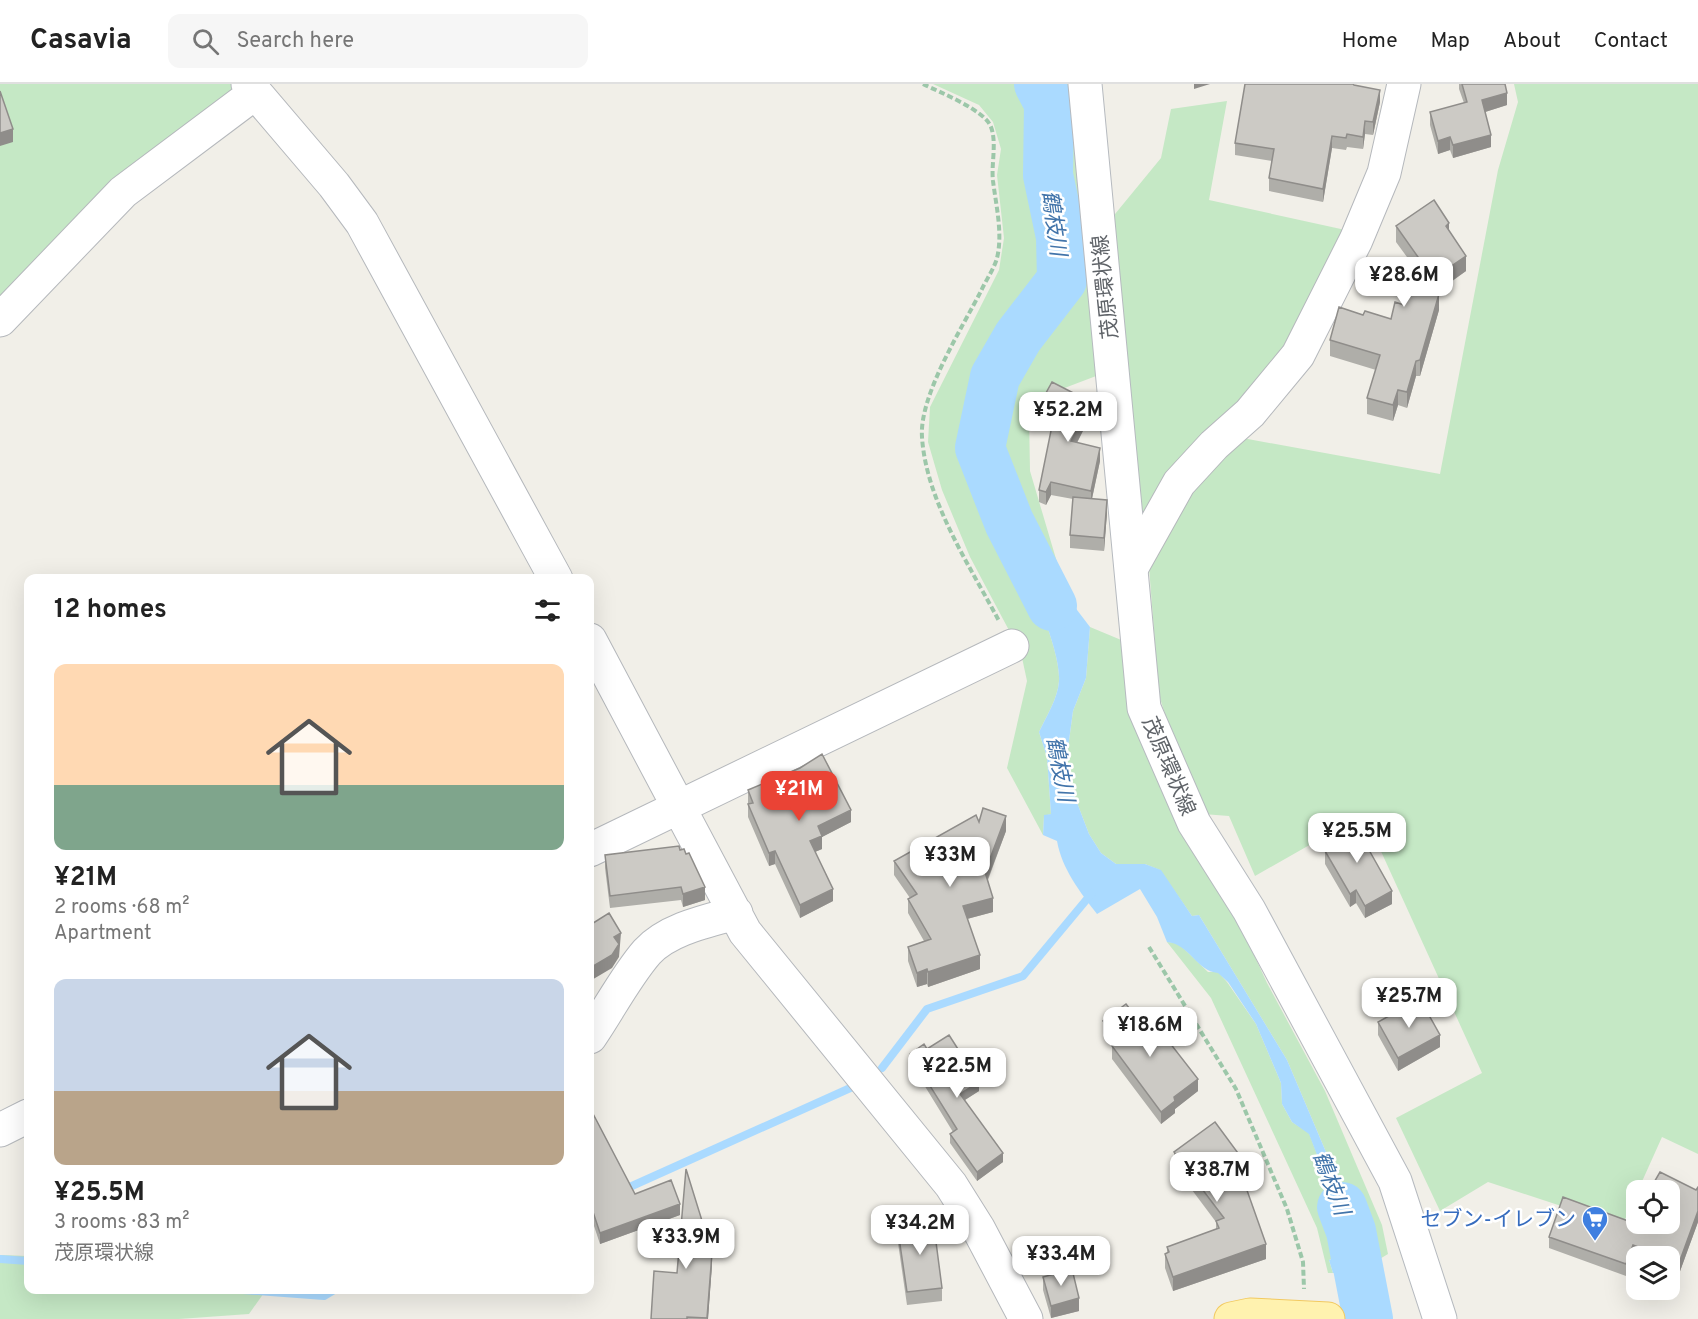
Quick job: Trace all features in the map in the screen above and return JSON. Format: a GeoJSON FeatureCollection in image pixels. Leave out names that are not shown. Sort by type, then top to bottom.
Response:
{"type":"FeatureCollection","features":[{"type":"Feature","properties":{"kind":"main road"},"geometry":{"type":"LineString","coordinates":[[1231,1319],[1250,1315],[1328,1319]]}},
{"type":"Feature","properties":{"kind":"street","name":"茂原環状線"},"geometry":{"type":"LineString","coordinates":[[1085,84],[1144,708],[1194,823],[1249,910],[1395,1181],[1440,1319]]}},
{"type":"Feature","properties":{"kind":"street"},"geometry":{"type":"LineString","coordinates":[[1131,567],[1179,483],[1214,445],[1250,413],[1298,355],[1356,240],[1384,173],[1404,84]]}},
{"type":"Feature","properties":{"kind":"street"},"geometry":{"type":"LineString","coordinates":[[0,320],[123,192],[252,88],[334,185],[362,222],[553,574]]}},
{"type":"Feature","properties":{"kind":"street"},"geometry":{"type":"LineString","coordinates":[[594,848],[1012,646]]}},
{"type":"Feature","properties":{"kind":"street"},"geometry":{"type":"LineString","coordinates":[[594,647],[745,932],[951,1185],[978,1228],[1026,1319]]}},
{"type":"Feature","properties":{"kind":"street"},"geometry":{"type":"LineString","coordinates":[[594,1031],[648,951],[696,924],[736,913]]}},
{"type":"Feature","properties":{"kind":"street"},"geometry":{"type":"LineString","coordinates":[[0,1130],[24,1118]]}},
{"type":"Feature","properties":{"kind":"path"},"geometry":{"type":"LineString","coordinates":[[923,84],[980,114],[991,126],[994,162],[992,174],[999,236],[997,259],[939,372],[925,412],[922,436],[934,487],[952,535],[1012,646]]}},
{"type":"Feature","properties":{"kind":"path"},"geometry":{"type":"LineString","coordinates":[[1149,947],[1236,1089],[1287,1209],[1303,1262],[1304,1290]]}},
{"type":"Feature","properties":{"kind":"green space"},"geometry":{"type":"Polygon","coordinates":[[[0,84],[234,84],[230,100],[0,315],[0,84]]]}},
{"type":"Feature","properties":{"kind":"green space"},"geometry":{"type":"Polygon","coordinates":[[[933,84],[1076,84],[1104,373],[1054,392],[1029,415],[1030,471],[1067,596],[1026,543],[1017,550],[1050,634],[1058,668],[1059,681],[1056,694],[1039,732],[1047,757],[1051,814],[1044,816],[1043,835],[1007,768],[1027,681],[1021,653],[970,557],[942,490],[928,442],[930,407],[999,270],[1004,238],[997,175],[1001,149],[993,122],[979,105],[933,84]]]}},
{"type":"Feature","properties":{"kind":"green space"},"geometry":{"type":"Polygon","coordinates":[[[1514,84],[1698,84],[1698,1154],[1662,1137],[1643,1180],[1626,1180],[1626,1217],[1622,1226],[1488,1182],[1440,1211],[1396,1118],[1482,1073],[1364,814],[1255,876],[1229,816],[1203,814],[1189,789],[1159,695],[1149,567],[1176,503],[1237,437],[1440,474],[1498,170],[1518,102],[1514,84]]]}},
{"type":"Feature","properties":{"kind":"green space"},"geometry":{"type":"Polygon","coordinates":[[[1227,101],[1209,200],[1350,231],[1285,354],[1139,526],[1106,225],[1161,158],[1171,109],[1227,101]]]}},
{"type":"Feature","properties":{"kind":"green space"},"geometry":{"type":"Polygon","coordinates":[[[1090,627],[1126,642],[1228,898],[1267,983],[1325,1091],[1382,1225],[1388,1254],[1373,1263],[1287,1060],[1199,915],[1192,916],[1160,870],[1145,864],[1116,864],[1101,853],[1089,834],[1068,779],[1068,748],[1073,711],[1086,678],[1090,627]]]}},
{"type":"Feature","properties":{"kind":"green space"},"geometry":{"type":"Polygon","coordinates":[[[1167,942],[1178,943],[1208,972],[1218,972],[1256,1024],[1281,1083],[1282,1104],[1292,1122],[1309,1133],[1340,1215],[1345,1237],[1339,1256],[1329,1260],[1333,1273],[1328,1273],[1317,1228],[1211,998],[1167,942]]]}},
{"type":"Feature","properties":{"kind":"green space"},"geometry":{"type":"Polygon","coordinates":[[[0,1255],[24,1256],[24,1294],[263,1294],[249,1314],[179,1319],[0,1319],[0,1255]]]}},
{"type":"Feature","properties":{"kind":"water"},"geometry":{"type":"Polygon","coordinates":[[[1026,543],[1090,627],[1086,678],[1073,711],[1068,748],[1068,779],[1089,834],[1101,853],[1116,864],[1145,864],[1161,870],[1192,916],[1199,915],[1287,1060],[1373,1263],[1353,1274],[1333,1273],[1329,1260],[1339,1256],[1345,1237],[1340,1215],[1309,1134],[1292,1122],[1282,1104],[1281,1083],[1256,1024],[1228,982],[1218,973],[1204,968],[1182,947],[1167,942],[1157,917],[1140,889],[1097,914],[1067,871],[1057,841],[1043,835],[1044,815],[1051,814],[1047,757],[1039,732],[1051,707],[1059,681],[1050,634],[1016,550],[1026,543]]]}},
{"type":"Feature","properties":{"kind":"building"},"geometry":{"type":"Polygon","coordinates":[[[1245,84],[1353,84],[1380,90],[1373,122],[1365,121],[1363,137],[1347,134],[1346,138],[1332,136],[1323,189],[1269,178],[1274,149],[1235,143],[1245,84]]]}},
{"type":"Feature","properties":{"kind":"building"},"geometry":{"type":"Polygon","coordinates":[[[1462,84],[1505,84],[1507,93],[1482,100],[1491,135],[1453,145],[1450,137],[1438,141],[1430,112],[1467,102],[1462,84]]]}},
{"type":"Feature","properties":{"kind":"building"},"geometry":{"type":"Polygon","coordinates":[[[0,91],[13,129],[0,133],[0,91]]]}},
{"type":"Feature","properties":{"kind":"building"},"geometry":{"type":"Polygon","coordinates":[[[1434,200],[1449,223],[1446,226],[1466,256],[1419,288],[1439,294],[1420,360],[1416,361],[1407,392],[1398,390],[1393,405],[1367,398],[1380,355],[1330,340],[1339,307],[1363,315],[1365,311],[1391,319],[1395,302],[1404,305],[1418,257],[1396,226],[1434,200]]]}},
{"type":"Feature","properties":{"kind":"building"},"geometry":{"type":"Polygon","coordinates":[[[1052,382],[1091,402],[1071,441],[1100,448],[1091,491],[1051,482],[1046,492],[1039,490],[1055,411],[1040,404],[1052,382]]]}},
{"type":"Feature","properties":{"kind":"building"},"geometry":{"type":"Polygon","coordinates":[[[1073,497],[1107,500],[1104,538],[1070,535],[1073,497]]]}},
{"type":"Feature","properties":{"kind":"building"},"geometry":{"type":"Polygon","coordinates":[[[822,754],[851,810],[818,826],[822,836],[810,841],[833,889],[800,905],[775,851],[769,853],[748,804],[753,803],[748,790],[800,768],[822,754]]]}},
{"type":"Feature","properties":{"kind":"building"},"geometry":{"type":"Polygon","coordinates":[[[983,808],[1006,816],[985,872],[993,898],[963,906],[980,955],[928,972],[927,969],[917,973],[908,947],[931,939],[908,899],[917,894],[894,861],[976,815],[979,822],[983,808]]]}},
{"type":"Feature","properties":{"kind":"building"},"geometry":{"type":"Polygon","coordinates":[[[1351,818],[1392,891],[1365,906],[1356,890],[1350,894],[1325,851],[1337,844],[1329,830],[1351,818]]]}},
{"type":"Feature","properties":{"kind":"building"},"geometry":{"type":"Polygon","coordinates":[[[679,846],[680,850],[684,849],[686,854],[689,853],[705,887],[683,894],[681,887],[610,896],[605,855],[679,846]]]}},
{"type":"Feature","properties":{"kind":"building"},"geometry":{"type":"Polygon","coordinates":[[[609,913],[621,933],[614,937],[619,944],[612,955],[594,966],[594,922],[609,913]]]}},
{"type":"Feature","properties":{"kind":"building"},"geometry":{"type":"Polygon","coordinates":[[[1420,999],[1440,1035],[1398,1058],[1378,1022],[1420,999]]]}},
{"type":"Feature","properties":{"kind":"building"},"geometry":{"type":"Polygon","coordinates":[[[1126,1004],[1150,1035],[1159,1029],[1198,1079],[1174,1097],[1175,1101],[1161,1112],[1112,1046],[1118,1042],[1103,1021],[1126,1004]]]}},
{"type":"Feature","properties":{"kind":"building"},"geometry":{"type":"Polygon","coordinates":[[[949,1035],[979,1082],[960,1094],[1003,1153],[977,1172],[950,1134],[957,1129],[910,1054],[924,1044],[927,1049],[949,1035]]]}},
{"type":"Feature","properties":{"kind":"building"},"geometry":{"type":"Polygon","coordinates":[[[594,1116],[635,1194],[671,1180],[680,1204],[600,1233],[594,1215],[594,1116]]]}},
{"type":"Feature","properties":{"kind":"building"},"geometry":{"type":"Polygon","coordinates":[[[1215,1122],[1252,1172],[1243,1179],[1266,1244],[1173,1277],[1165,1254],[1169,1252],[1167,1247],[1219,1228],[1216,1221],[1224,1218],[1174,1152],[1215,1122]]]}},
{"type":"Feature","properties":{"kind":"building"},"geometry":{"type":"Polygon","coordinates":[[[686,1169],[712,1253],[707,1318],[651,1319],[654,1271],[677,1273],[686,1169]]]}},
{"type":"Feature","properties":{"kind":"building"},"geometry":{"type":"Polygon","coordinates":[[[1660,1172],[1676,1180],[1655,1180],[1660,1172]]]}},
{"type":"Feature","properties":{"kind":"building"},"geometry":{"type":"Polygon","coordinates":[[[1680,1182],[1696,1190],[1698,1187],[1698,1211],[1680,1260],[1680,1246],[1633,1245],[1626,1246],[1626,1264],[1549,1237],[1563,1197],[1626,1220],[1626,1234],[1680,1234],[1680,1182]]]}},
{"type":"Feature","properties":{"kind":"building"},"geometry":{"type":"Polygon","coordinates":[[[933,1219],[942,1288],[907,1292],[897,1224],[933,1219]]]}},
{"type":"Feature","properties":{"kind":"building"},"geometry":{"type":"Polygon","coordinates":[[[1072,1269],[1079,1298],[1051,1306],[1043,1277],[1072,1269]]]}},
{"type":"Feature","properties":{"kind":"waterway","name":"鶴枝川"},"geometry":{"type":"LineString","coordinates":[[1039,84],[1049,103],[1048,175],[1061,237],[1062,280],[1018,337],[995,377],[980,448],[1009,522],[1052,606]]}},
{"type":"Feature","properties":{"kind":"waterway"},"geometry":{"type":"LineString","coordinates":[[882,1068],[927,1009],[1023,976],[1092,893]]}},
{"type":"Feature","properties":{"kind":"waterway"},"geometry":{"type":"LineString","coordinates":[[623,1190],[857,1085]]}},
{"type":"Feature","properties":{"kind":"waterway","name":"鶴枝川"},"geometry":{"type":"LineString","coordinates":[[1342,1207],[1351,1231],[1368,1319]]}},
{"type":"Feature","properties":{"kind":"waterway"},"geometry":{"type":"LineString","coordinates":[[0,1259],[24,1261]]}},
{"type":"Feature","properties":{"kind":"waterway"},"geometry":{"type":"LineString","coordinates":[[297,1294],[324,1296],[327,1294]]}},
{"type":"Feature","properties":{"kind":"place","name":"セブン-イレブン"},"geometry":{"type":"Point","coordinates":[1595,1242]}}]}
